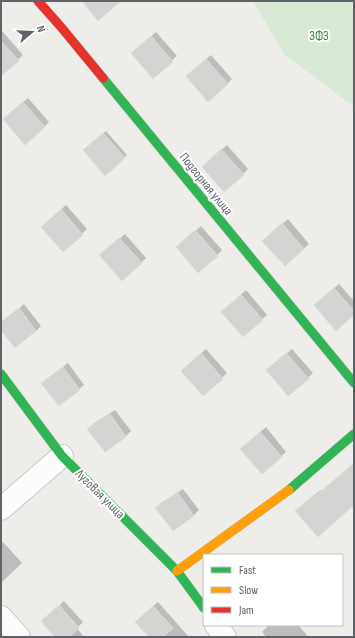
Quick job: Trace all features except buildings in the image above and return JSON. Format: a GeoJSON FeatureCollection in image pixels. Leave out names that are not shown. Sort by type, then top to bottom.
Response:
{"type":"FeatureCollection","features":[{"type":"Feature","properties":{"kind":"street","name":"Подгорная улица"},"geometry":{"type":"LineString","coordinates":[[38,1],[354,383]]}},
{"type":"Feature","properties":{"kind":"street","name":"Луговая улица"},"geometry":{"type":"LineString","coordinates":[[1,374],[62,456],[176,571],[203,607]]}},
{"type":"Feature","properties":{"kind":"street"},"geometry":{"type":"LineString","coordinates":[[176,571],[288,491],[354,434]]}},
{"type":"Feature","properties":{"kind":"street"},"geometry":{"type":"LineString","coordinates":[[1,509],[62,456]]}},
{"type":"Feature","properties":{"kind":"street"},"geometry":{"type":"LineString","coordinates":[[1,617],[19,637]]}},
{"type":"Feature","properties":{"kind":"street"},"geometry":{"type":"LineString","coordinates":[[217,626],[225,637]]}},
{"type":"Feature","properties":{"kind":"green space","name":"ЗФЗ"},"geometry":{"type":"Polygon","coordinates":[[[253,1],[354,1],[354,107],[284,54],[253,1]]]}},
{"type":"Feature","properties":{"kind":"traffic: fast"},"geometry":{"type":"LineString","coordinates":[[103,78],[354,383]]}},
{"type":"Feature","properties":{"kind":"traffic: fast"},"geometry":{"type":"LineString","coordinates":[[1,374],[62,456],[177,571],[203,607]]}},
{"type":"Feature","properties":{"kind":"traffic: fast"},"geometry":{"type":"LineString","coordinates":[[289,490],[354,434]]}},
{"type":"Feature","properties":{"kind":"traffic: slow"},"geometry":{"type":"LineString","coordinates":[[177,571],[289,490]]}},
{"type":"Feature","properties":{"kind":"traffic: jam"},"geometry":{"type":"LineString","coordinates":[[38,1],[103,78]]}}]}
